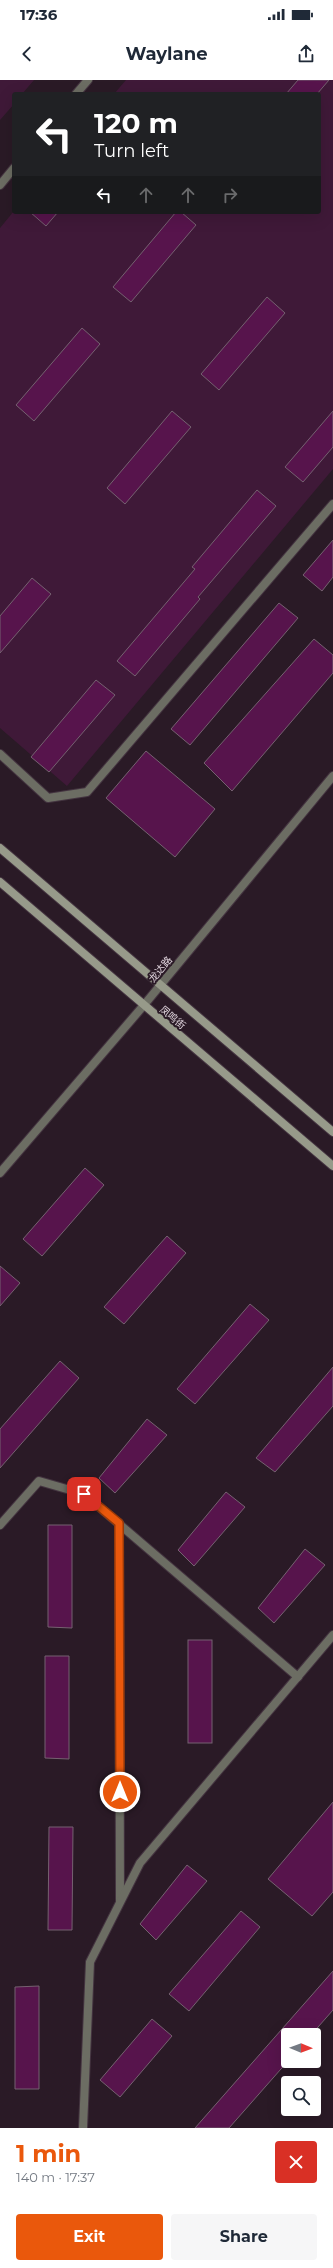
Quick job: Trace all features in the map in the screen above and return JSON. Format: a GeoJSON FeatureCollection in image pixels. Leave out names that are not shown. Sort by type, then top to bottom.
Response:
{"type":"FeatureCollection","features":[{"type":"Feature","properties":{"kind":"main road","name":"凤鸣街"},"geometry":{"type":"LineString","coordinates":[[0,848],[333,1132]]}},
{"type":"Feature","properties":{"kind":"main road","name":"凤鸣街"},"geometry":{"type":"LineString","coordinates":[[0,882],[333,1166]]}},
{"type":"Feature","properties":{"kind":"street"},"geometry":{"type":"LineString","coordinates":[[78,92],[88,80]]}},
{"type":"Feature","properties":{"kind":"street"},"geometry":{"type":"LineString","coordinates":[[0,185],[12,170]]}},
{"type":"Feature","properties":{"kind":"street"},"geometry":{"type":"LineString","coordinates":[[0,754],[48,798],[87,792],[333,504]]}},
{"type":"Feature","properties":{"kind":"street","name":"龙达路"},"geometry":{"type":"LineString","coordinates":[[0,1173],[144,1005],[333,776]]}},
{"type":"Feature","properties":{"kind":"street"},"geometry":{"type":"LineString","coordinates":[[0,1525],[39,1481],[84,1494],[298,1676]]}},
{"type":"Feature","properties":{"kind":"street"},"geometry":{"type":"LineString","coordinates":[[119,1523],[120,1902]]}},
{"type":"Feature","properties":{"kind":"street"},"geometry":{"type":"LineString","coordinates":[[83,2128],[90,1962],[120,1902],[140,1863],[333,1635]]}},
{"type":"Feature","properties":{"kind":"shaded area"},"geometry":{"type":"Polygon","coordinates":[[[0,80],[34,80],[24,92],[12,92],[12,106],[0,120],[0,80]]]}},
{"type":"Feature","properties":{"kind":"shaded area"},"geometry":{"type":"Polygon","coordinates":[[[126,80],[333,80],[333,469],[67,786],[0,728],[0,228],[12,213],[321,214],[321,92],[116,92],[126,80]]]}},
{"type":"Feature","properties":{"kind":"building"},"geometry":{"type":"Polygon","coordinates":[[[298,80],[329,80],[319,92],[288,92],[298,80]]]}},
{"type":"Feature","properties":{"kind":"building"},"geometry":{"type":"Polygon","coordinates":[[[32,214],[56,214],[46,226],[32,214]]]}},
{"type":"Feature","properties":{"kind":"building"},"geometry":{"type":"Polygon","coordinates":[[[174,214],[183,214],[196,225],[131,302],[113,287],[174,214]]]}},
{"type":"Feature","properties":{"kind":"building"},"geometry":{"type":"Polygon","coordinates":[[[267,297],[285,313],[219,390],[201,374],[267,297]]]}},
{"type":"Feature","properties":{"kind":"building"},"geometry":{"type":"Polygon","coordinates":[[[82,328],[100,344],[34,421],[16,405],[82,328]]]}},
{"type":"Feature","properties":{"kind":"building"},"geometry":{"type":"Polygon","coordinates":[[[172,411],[191,427],[125,504],[107,488],[172,411]]]}},
{"type":"Feature","properties":{"kind":"building"},"geometry":{"type":"Polygon","coordinates":[[[333,411],[333,447],[303,482],[285,467],[333,411]]]}},
{"type":"Feature","properties":{"kind":"building"},"geometry":{"type":"Polygon","coordinates":[[[257,490],[276,506],[198,597],[200,599],[135,676],[117,661],[195,569],[192,567],[257,490]]]}},
{"type":"Feature","properties":{"kind":"building"},"geometry":{"type":"Polygon","coordinates":[[[333,540],[333,577],[322,591],[303,575],[333,540]]]}},
{"type":"Feature","properties":{"kind":"building"},"geometry":{"type":"Polygon","coordinates":[[[32,578],[51,594],[0,653],[0,616],[32,578]]]}},
{"type":"Feature","properties":{"kind":"building"},"geometry":{"type":"Polygon","coordinates":[[[279,603],[298,618],[190,745],[171,729],[279,603]]]}},
{"type":"Feature","properties":{"kind":"building"},"geometry":{"type":"Polygon","coordinates":[[[314,639],[333,655],[333,673],[232,791],[204,763],[314,639]]]}},
{"type":"Feature","properties":{"kind":"building"},"geometry":{"type":"Polygon","coordinates":[[[96,680],[115,695],[49,772],[31,757],[96,680]]]}},
{"type":"Feature","properties":{"kind":"building"},"geometry":{"type":"Polygon","coordinates":[[[146,751],[215,809],[175,857],[106,798],[146,751]]]}},
{"type":"Feature","properties":{"kind":"building"},"geometry":{"type":"Polygon","coordinates":[[[85,1168],[104,1185],[42,1256],[23,1239],[85,1168]]]}},
{"type":"Feature","properties":{"kind":"building"},"geometry":{"type":"Polygon","coordinates":[[[167,1236],[186,1253],[124,1324],[104,1307],[167,1236]]]}},
{"type":"Feature","properties":{"kind":"building"},"geometry":{"type":"Polygon","coordinates":[[[0,1266],[20,1283],[0,1306],[0,1266]]]}},
{"type":"Feature","properties":{"kind":"building"},"geometry":{"type":"Polygon","coordinates":[[[250,1304],[269,1320],[195,1404],[177,1389],[250,1304]]]}},
{"type":"Feature","properties":{"kind":"building"},"geometry":{"type":"Polygon","coordinates":[[[60,1361],[79,1378],[0,1468],[0,1429],[60,1361]]]}},
{"type":"Feature","properties":{"kind":"building"},"geometry":{"type":"Polygon","coordinates":[[[333,1367],[333,1406],[275,1472],[256,1458],[333,1367]]]}},
{"type":"Feature","properties":{"kind":"building"},"geometry":{"type":"Polygon","coordinates":[[[147,1419],[167,1435],[115,1493],[99,1478],[147,1419]]]}},
{"type":"Feature","properties":{"kind":"building"},"geometry":{"type":"Polygon","coordinates":[[[226,1492],[245,1507],[194,1566],[178,1550],[226,1492]]]}},
{"type":"Feature","properties":{"kind":"building"},"geometry":{"type":"Polygon","coordinates":[[[48,1525],[72,1525],[72,1628],[48,1627],[48,1525]]]}},
{"type":"Feature","properties":{"kind":"building"},"geometry":{"type":"Polygon","coordinates":[[[305,1549],[325,1565],[274,1623],[258,1608],[305,1549]]]}},
{"type":"Feature","properties":{"kind":"building"},"geometry":{"type":"Polygon","coordinates":[[[188,1640],[212,1640],[212,1743],[188,1743],[188,1640]]]}},
{"type":"Feature","properties":{"kind":"building"},"geometry":{"type":"Polygon","coordinates":[[[45,1656],[69,1656],[69,1759],[45,1758],[45,1656]]]}},
{"type":"Feature","properties":{"kind":"building"},"geometry":{"type":"Polygon","coordinates":[[[333,1802],[333,1892],[312,1916],[268,1879],[333,1802]]]}},
{"type":"Feature","properties":{"kind":"building"},"geometry":{"type":"Polygon","coordinates":[[[49,1827],[73,1827],[72,1930],[48,1930],[49,1827]]]}},
{"type":"Feature","properties":{"kind":"building"},"geometry":{"type":"Polygon","coordinates":[[[187,1865],[207,1881],[156,1940],[140,1924],[187,1865]]]}},
{"type":"Feature","properties":{"kind":"building"},"geometry":{"type":"Polygon","coordinates":[[[241,1911],[260,1927],[189,2011],[169,1994],[241,1911]]]}},
{"type":"Feature","properties":{"kind":"building"},"geometry":{"type":"Polygon","coordinates":[[[333,1971],[333,2010],[317,2028],[283,2028],[333,1971]]]}},
{"type":"Feature","properties":{"kind":"building"},"geometry":{"type":"Polygon","coordinates":[[[39,1986],[39,2089],[15,2089],[15,1987],[39,1986]]]}},
{"type":"Feature","properties":{"kind":"building"},"geometry":{"type":"Polygon","coordinates":[[[152,2019],[172,2036],[120,2097],[100,2080],[152,2019]]]}},
{"type":"Feature","properties":{"kind":"building"},"geometry":{"type":"Polygon","coordinates":[[[281,2030],[282,2068],[229,2128],[195,2128],[281,2030]]]}},
{"type":"Feature","properties":{"kind":"route"},"geometry":{"type":"LineString","coordinates":[[84,1494],[119,1523],[120,1792]]}}]}
